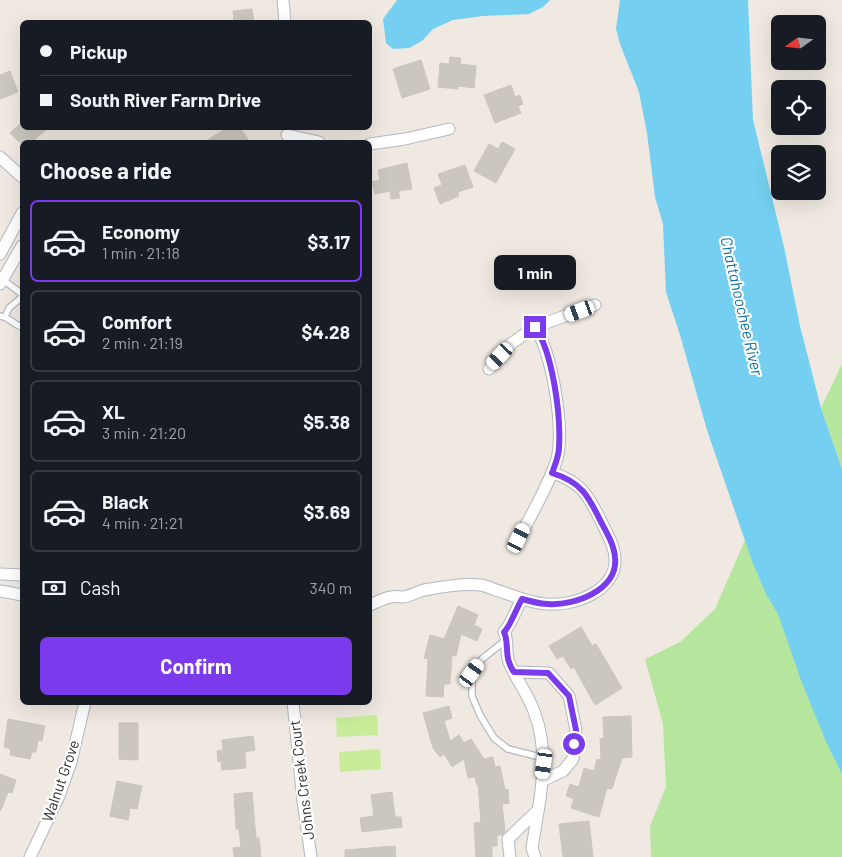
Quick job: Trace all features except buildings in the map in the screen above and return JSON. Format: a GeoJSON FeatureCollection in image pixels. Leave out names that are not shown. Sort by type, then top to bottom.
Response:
{"type":"FeatureCollection","features":[{"type":"Feature","properties":{"kind":"street"},"geometry":{"type":"LineString","coordinates":[[283,0],[285,20]]}},
{"type":"Feature","properties":{"kind":"street"},"geometry":{"type":"LineString","coordinates":[[372,144],[406,139],[449,129]]}},
{"type":"Feature","properties":{"kind":"street"},"geometry":{"type":"LineString","coordinates":[[286,135],[310,140]]}},
{"type":"Feature","properties":{"kind":"street"},"geometry":{"type":"LineString","coordinates":[[0,157],[20,175]]}},
{"type":"Feature","properties":{"kind":"street"},"geometry":{"type":"LineString","coordinates":[[0,254],[20,217]]}},
{"type":"Feature","properties":{"kind":"street"},"geometry":{"type":"LineString","coordinates":[[1,280],[20,249]]}},
{"type":"Feature","properties":{"kind":"street"},"geometry":{"type":"LineString","coordinates":[[488,369],[512,343],[535,327],[595,305]]}},
{"type":"Feature","properties":{"kind":"street"},"geometry":{"type":"LineString","coordinates":[[519,538],[552,473],[557,461],[559,448],[557,407],[548,357],[535,327]]}},
{"type":"Feature","properties":{"kind":"street"},"geometry":{"type":"LineString","coordinates":[[372,603],[390,597],[403,597],[440,587],[482,585],[522,599],[547,604],[561,604],[592,594],[605,585],[611,578],[615,568],[616,558],[612,544],[590,498],[574,482],[552,473]]}},
{"type":"Feature","properties":{"kind":"street"},"geometry":{"type":"LineString","coordinates":[[0,574],[20,575]]}},
{"type":"Feature","properties":{"kind":"street"},"geometry":{"type":"LineString","coordinates":[[0,591],[20,595]]}},
{"type":"Feature","properties":{"kind":"street"},"geometry":{"type":"LineString","coordinates":[[522,599],[513,614],[508,629],[504,632],[507,658],[535,713],[544,758],[532,848],[535,857]]}},
{"type":"Feature","properties":{"kind":"street"},"geometry":{"type":"LineString","coordinates":[[514,672],[548,673],[569,696],[576,730],[573,759],[563,771],[542,781]]}},
{"type":"Feature","properties":{"kind":"street","name":"Walnut Grove"},"geometry":{"type":"LineString","coordinates":[[30,857],[59,796],[71,762],[84,705]]}},
{"type":"Feature","properties":{"kind":"street","name":"Johns Creek Court"},"geometry":{"type":"LineString","coordinates":[[293,705],[311,857]]}},
{"type":"Feature","properties":{"kind":"street"},"geometry":{"type":"LineString","coordinates":[[510,857],[508,839],[537,812]]}},
{"type":"Feature","properties":{"kind":"lane"},"geometry":{"type":"LineString","coordinates":[[1,280],[20,294]]}},
{"type":"Feature","properties":{"kind":"lane"},"geometry":{"type":"LineString","coordinates":[[20,297],[2,316],[20,326]]}},
{"type":"Feature","properties":{"kind":"lane"},"geometry":{"type":"LineString","coordinates":[[506,640],[482,659],[472,673],[472,696],[480,715],[494,738],[508,749],[544,758]]}},
{"type":"Feature","properties":{"kind":"green space"},"geometry":{"type":"Polygon","coordinates":[[[842,364],[842,469],[821,408],[842,364]]]}},
{"type":"Feature","properties":{"kind":"green space"},"geometry":{"type":"Polygon","coordinates":[[[762,501],[842,728],[842,857],[651,857],[650,826],[666,787],[663,724],[645,659],[680,642],[715,609],[762,501]]]}},
{"type":"Feature","properties":{"kind":"green space"},"geometry":{"type":"Polygon","coordinates":[[[377,715],[378,735],[337,737],[336,718],[377,715]]]}},
{"type":"Feature","properties":{"kind":"green space"},"geometry":{"type":"Polygon","coordinates":[[[380,749],[381,769],[340,772],[339,752],[380,749]]]}},
{"type":"Feature","properties":{"kind":"water"},"geometry":{"type":"Polygon","coordinates":[[[397,0],[550,0],[543,7],[529,14],[483,16],[453,20],[433,29],[422,41],[409,48],[393,49],[386,43],[383,19],[397,0]]]}},
{"type":"Feature","properties":{"kind":"water","name":"Chattahoochee River"},"geometry":{"type":"Polygon","coordinates":[[[620,0],[748,0],[753,120],[784,247],[800,326],[821,408],[842,469],[842,774],[827,744],[802,683],[778,614],[766,594],[752,561],[707,430],[666,292],[663,224],[655,197],[647,133],[639,92],[616,29],[620,0]]]}},
{"type":"Feature","properties":{"kind":"route"},"geometry":{"type":"LineString","coordinates":[[535,327],[548,357],[557,407],[559,448],[557,461],[552,473],[574,482],[590,498],[612,544],[616,558],[615,568],[611,578],[605,585],[592,594],[576,600],[561,604],[547,604],[522,599],[513,614],[508,629],[504,632],[507,658],[514,672],[548,673],[569,696],[576,730],[574,744]]}}]}
